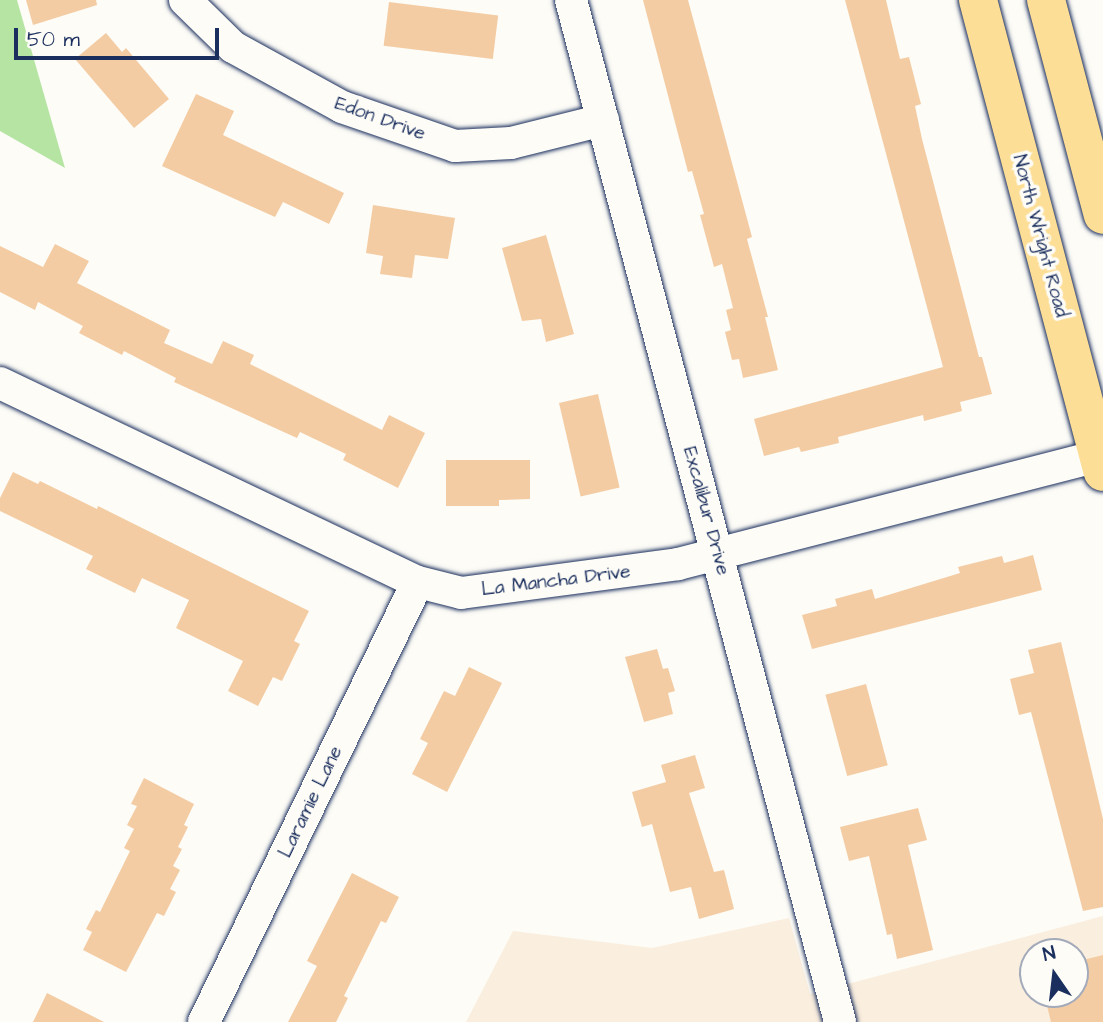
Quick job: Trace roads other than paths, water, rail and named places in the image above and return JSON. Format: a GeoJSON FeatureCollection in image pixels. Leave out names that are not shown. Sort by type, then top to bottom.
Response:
{"type":"FeatureCollection","features":[{"type":"Feature","properties":{"kind":"main road","name":"North Wright Road"},"geometry":{"type":"LineString","coordinates":[[978,0],[1102,461]]}},
{"type":"Feature","properties":{"kind":"main road"},"geometry":{"type":"LineString","coordinates":[[1046,0],[1103,215]]}},
{"type":"Feature","properties":{"kind":"street","name":"Edon Drive"},"geometry":{"type":"LineString","coordinates":[[186,0],[233,47],[342,107],[456,146],[511,143],[603,120]]}},
{"type":"Feature","properties":{"kind":"street","name":"Excalibur Drive"},"geometry":{"type":"LineString","coordinates":[[571,0],[840,1022]]}},
{"type":"Feature","properties":{"kind":"street","name":"La Mancha Drive"},"geometry":{"type":"LineString","coordinates":[[0,383],[418,582],[461,593],[646,570],[1102,461]]}},
{"type":"Feature","properties":{"kind":"street","name":"Laramie Lane"},"geometry":{"type":"LineString","coordinates":[[204,1022],[418,582]]}}]}
